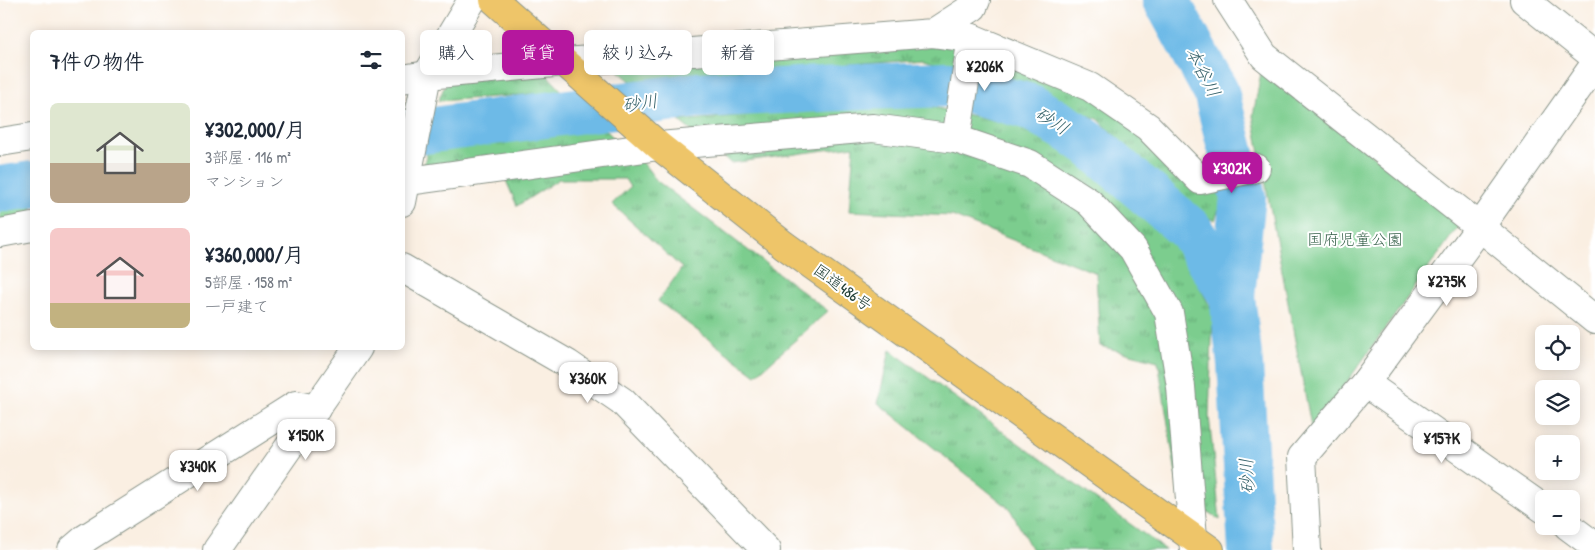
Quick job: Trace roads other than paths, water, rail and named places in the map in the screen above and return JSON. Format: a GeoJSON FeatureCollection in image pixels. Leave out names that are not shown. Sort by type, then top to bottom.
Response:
{"type":"FeatureCollection","features":[{"type":"Feature","properties":{"kind":"highway","name":"国道486号"},"geometry":{"type":"LineString","coordinates":[[494,0],[528,30]]}},
{"type":"Feature","properties":{"kind":"highway","name":"国道486号"},"geometry":{"type":"LineString","coordinates":[[574,70],[659,146],[784,245],[1199,546]]}},
{"type":"Feature","properties":{"kind":"street"},"geometry":{"type":"LineString","coordinates":[[405,178],[415,77],[472,0]]}},
{"type":"Feature","properties":{"kind":"street"},"geometry":{"type":"LineString","coordinates":[[933,33],[973,7],[976,0]]}},
{"type":"Feature","properties":{"kind":"street"},"geometry":{"type":"LineString","coordinates":[[1228,0],[1264,56],[1595,320]]}},
{"type":"Feature","properties":{"kind":"street"},"geometry":{"type":"LineString","coordinates":[[1524,0],[1595,57]]}},
{"type":"Feature","properties":{"kind":"street"},"geometry":{"type":"LineString","coordinates":[[574,61],[933,33],[972,38],[1090,87],[1148,127],[1200,180],[1256,168]]}},
{"type":"Feature","properties":{"kind":"street"},"geometry":{"type":"LineString","coordinates":[[956,139],[972,38]]}},
{"type":"Feature","properties":{"kind":"street"},"geometry":{"type":"LineString","coordinates":[[1307,550],[1302,457],[1365,383],[1480,227],[1595,64]]}},
{"type":"Feature","properties":{"kind":"street"},"geometry":{"type":"LineString","coordinates":[[415,77],[502,68]]}},
{"type":"Feature","properties":{"kind":"street"},"geometry":{"type":"LineString","coordinates":[[405,188],[659,146],[873,128],[956,139],[1030,164],[1089,202],[1134,248],[1169,313],[1199,546]]}},
{"type":"Feature","properties":{"kind":"street"},"geometry":{"type":"LineString","coordinates":[[0,142],[30,137]]}},
{"type":"Feature","properties":{"kind":"street"},"geometry":{"type":"LineString","coordinates":[[0,233],[30,227]]}},
{"type":"Feature","properties":{"kind":"street"},"geometry":{"type":"LineString","coordinates":[[405,270],[568,364],[622,401],[766,550]]}},
{"type":"Feature","properties":{"kind":"street"},"geometry":{"type":"LineString","coordinates":[[218,550],[357,350]]}},
{"type":"Feature","properties":{"kind":"street"},"geometry":{"type":"LineString","coordinates":[[1365,383],[1535,503]]}},
{"type":"Feature","properties":{"kind":"street"},"geometry":{"type":"LineString","coordinates":[[72,550],[86,538],[296,405],[316,409]]}},
{"type":"Feature","properties":{"kind":"street"},"geometry":{"type":"LineString","coordinates":[[1580,535],[1595,546]]}},
{"type":"Feature","properties":{"kind":"waterway","name":"本谷川"},"geometry":{"type":"LineString","coordinates":[[1165,0],[1216,92],[1243,197],[1232,296]]}},
{"type":"Feature","properties":{"kind":"waterway","name":"砂川"},"geometry":{"type":"LineString","coordinates":[[405,134],[698,95],[861,87],[948,84],[1030,107],[1073,132],[1091,145],[1190,230],[1232,296],[1240,364],[1251,550]]}},
{"type":"Feature","properties":{"kind":"waterway","name":"砂川"},"geometry":{"type":"LineString","coordinates":[[0,189],[30,184]]}},
{"type":"Feature","properties":{"kind":"park label","name":"国府児童公園"},"geometry":{"type":"Point","coordinates":[1355,239]}}]}
